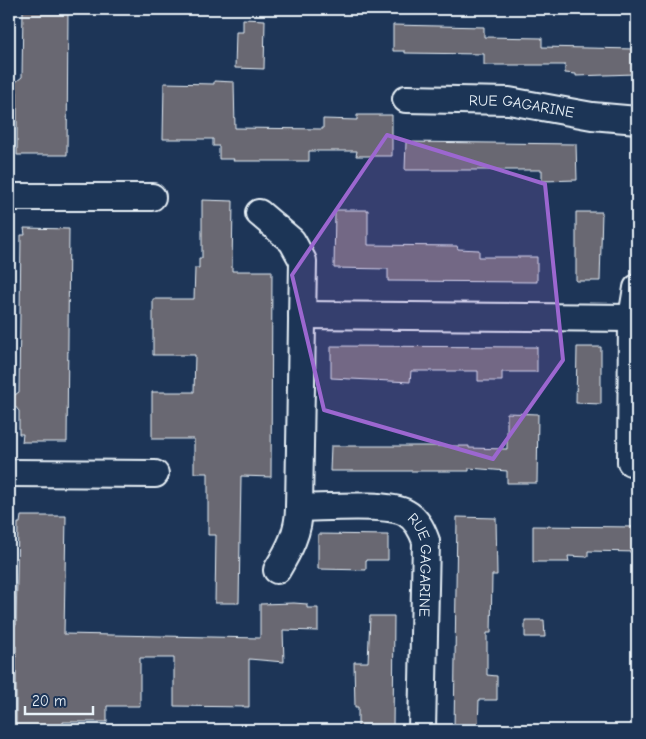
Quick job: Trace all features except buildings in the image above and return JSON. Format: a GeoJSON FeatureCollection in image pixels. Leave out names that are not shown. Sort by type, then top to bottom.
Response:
{"type":"FeatureCollection","features":[{"type":"Feature","properties":{"kind":"street","name":"RUE GAGARINE"},"geometry":{"type":"LineString","coordinates":[[406,99],[509,101],[598,117],[637,120]]}},
{"type":"Feature","properties":{"kind":"street"},"geometry":{"type":"LineString","coordinates":[[9,197],[152,197]]}},
{"type":"Feature","properties":{"kind":"street"},"geometry":{"type":"LineString","coordinates":[[259,213],[292,241],[303,261],[299,508],[297,529],[292,543],[277,570]]}},
{"type":"Feature","properties":{"kind":"street"},"geometry":{"type":"LineString","coordinates":[[631,462],[632,318],[637,288]]}},
{"type":"Feature","properties":{"kind":"street"},"geometry":{"type":"LineString","coordinates":[[302,315],[632,318]]}},
{"type":"Feature","properties":{"kind":"street"},"geometry":{"type":"LineString","coordinates":[[9,473],[156,474]]}},
{"type":"Feature","properties":{"kind":"street","name":"RUE GAGARINE"},"geometry":{"type":"LineString","coordinates":[[299,508],[390,508],[407,513],[420,526],[426,541],[422,730]]}},
{"type":"Feature","properties":{"kind":"highlighted area"},"geometry":{"type":"Polygon","coordinates":[[[387,135],[545,184],[563,360],[493,459],[324,410],[292,275],[387,135]]]}}]}
